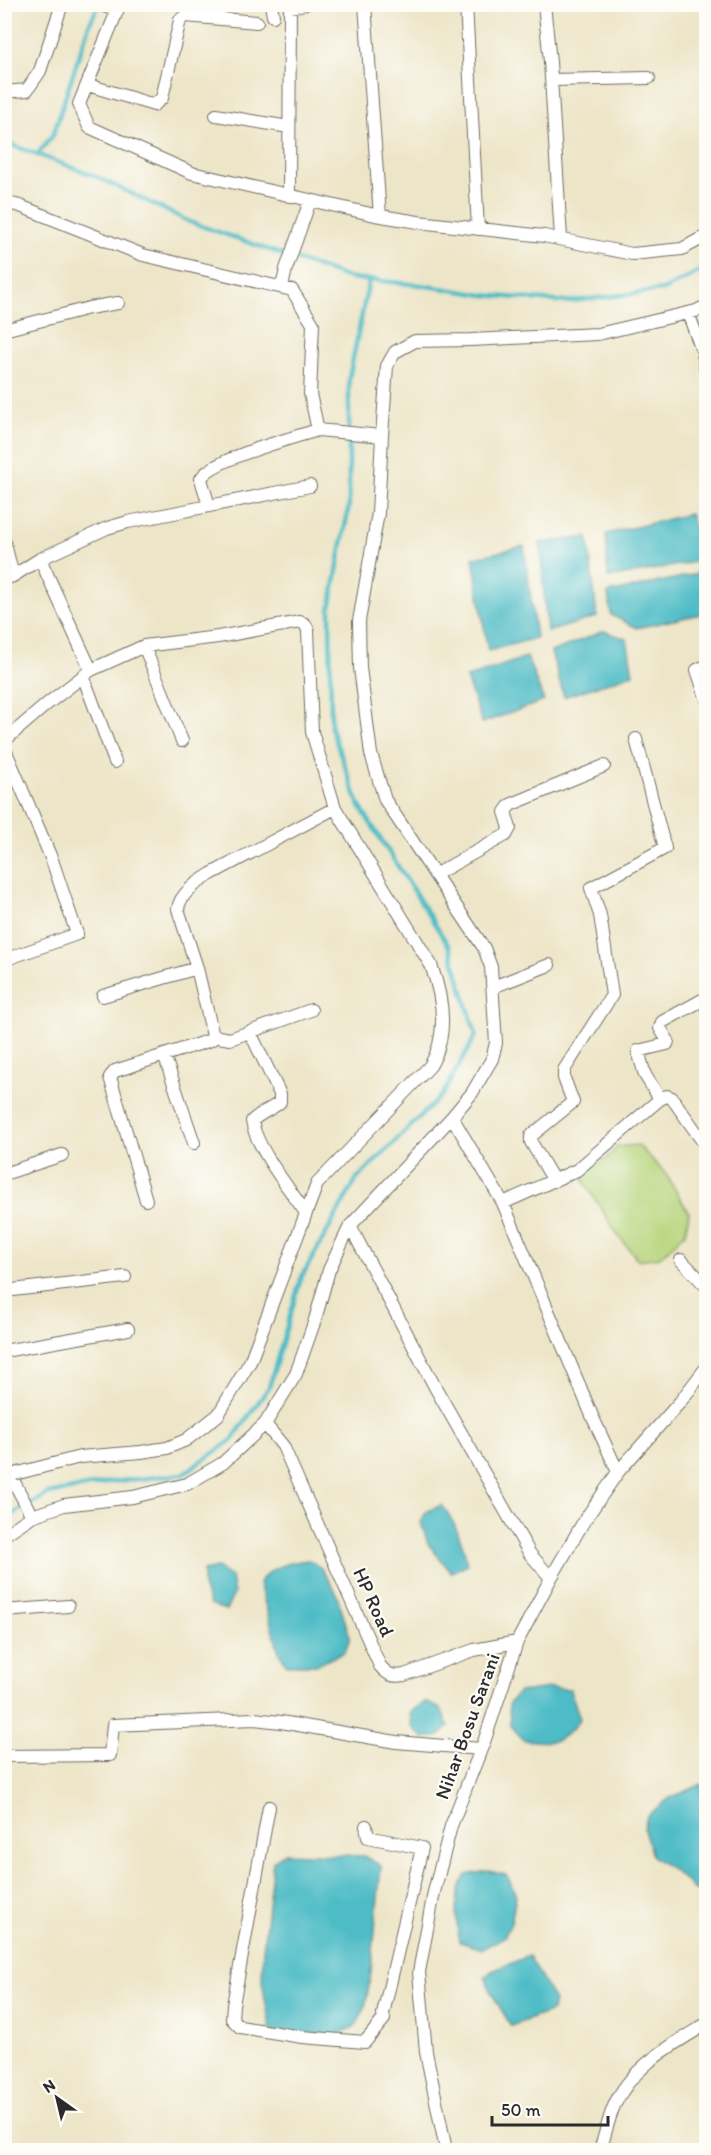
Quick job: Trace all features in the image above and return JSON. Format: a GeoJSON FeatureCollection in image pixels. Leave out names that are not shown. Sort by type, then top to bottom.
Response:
{"type":"FeatureCollection","features":[{"type":"Feature","properties":{"kind":"street"},"geometry":{"type":"LineString","coordinates":[[4,92],[27,90],[40,71],[63,4]]}},
{"type":"Feature","properties":{"kind":"street"},"geometry":{"type":"LineString","coordinates":[[289,196],[290,7],[305,4]]}},
{"type":"Feature","properties":{"kind":"street"},"geometry":{"type":"LineString","coordinates":[[364,4],[380,216]]}},
{"type":"Feature","properties":{"kind":"street"},"geometry":{"type":"LineString","coordinates":[[466,4],[478,229]]}},
{"type":"Feature","properties":{"kind":"street"},"geometry":{"type":"LineString","coordinates":[[544,4],[561,238]]}},
{"type":"Feature","properties":{"kind":"street"},"geometry":{"type":"LineString","coordinates":[[110,7],[88,84],[79,104],[89,127],[192,173],[380,216],[561,238],[632,254],[682,249],[706,236]]}},
{"type":"Feature","properties":{"kind":"street"},"geometry":{"type":"LineString","coordinates":[[88,84],[154,105],[162,98],[180,21],[184,16],[257,22]]}},
{"type":"Feature","properties":{"kind":"street"},"geometry":{"type":"LineString","coordinates":[[551,80],[649,78]]}},
{"type":"Feature","properties":{"kind":"street"},"geometry":{"type":"LineString","coordinates":[[216,115],[289,127]]}},
{"type":"Feature","properties":{"kind":"street"},"geometry":{"type":"LineString","coordinates":[[282,288],[286,269],[310,201]]}},
{"type":"Feature","properties":{"kind":"street"},"geometry":{"type":"LineString","coordinates":[[4,202],[20,206],[143,255],[292,290],[313,324],[310,394],[318,430]]}},
{"type":"Feature","properties":{"kind":"street"},"geometry":{"type":"LineString","coordinates":[[4,330],[89,308],[118,303]]}},
{"type":"Feature","properties":{"kind":"street"},"geometry":{"type":"LineString","coordinates":[[4,1535],[30,1513],[64,1505],[133,1497],[187,1484],[223,1463],[265,1424],[296,1374],[329,1270],[350,1226],[452,1117],[472,1093],[492,1059],[496,1043],[493,987],[491,967],[484,948],[386,800],[371,754],[361,676],[358,621],[378,513],[387,366],[395,352],[415,341],[598,334],[688,313],[706,306]]}},
{"type":"Feature","properties":{"kind":"street"},"geometry":{"type":"LineString","coordinates":[[688,313],[705,352],[706,370]]}},
{"type":"Feature","properties":{"kind":"street"},"geometry":{"type":"LineString","coordinates":[[209,506],[201,479],[208,470],[253,450],[318,430],[382,436]]}},
{"type":"Feature","properties":{"kind":"street"},"geometry":{"type":"LineString","coordinates":[[4,540],[9,577],[40,559],[107,528],[310,486]]}},
{"type":"Feature","properties":{"kind":"street"},"geometry":{"type":"LineString","coordinates":[[40,559],[87,673],[115,762]]}},
{"type":"Feature","properties":{"kind":"street"},"geometry":{"type":"LineString","coordinates":[[4,741],[87,673],[144,646],[218,637],[300,622],[305,624],[308,630],[312,732],[335,808],[431,965],[440,997],[442,1029],[438,1050],[430,1066],[321,1178],[314,1191],[250,1362],[218,1415],[186,1440],[167,1448],[80,1457],[11,1475]]}},
{"type":"Feature","properties":{"kind":"street"},"geometry":{"type":"LineString","coordinates":[[144,646],[182,741]]}},
{"type":"Feature","properties":{"kind":"street"},"geometry":{"type":"LineString","coordinates":[[706,666],[697,670],[706,697]]}},
{"type":"Feature","properties":{"kind":"street"},"geometry":{"type":"LineString","coordinates":[[554,1181],[531,1142],[531,1136],[573,1102],[564,1078],[564,1070],[612,995],[600,915],[591,888],[665,848],[636,739]]}},
{"type":"Feature","properties":{"kind":"street"},"geometry":{"type":"LineString","coordinates":[[4,747],[52,860],[77,934],[4,960]]}},
{"type":"Feature","properties":{"kind":"street"},"geometry":{"type":"LineString","coordinates":[[436,874],[506,834],[510,828],[505,812],[510,805],[604,766]]}},
{"type":"Feature","properties":{"kind":"street"},"geometry":{"type":"LineString","coordinates":[[213,1036],[197,968],[178,909],[181,898],[211,874],[335,808]]}},
{"type":"Feature","properties":{"kind":"street"},"geometry":{"type":"LineString","coordinates":[[493,987],[549,965]]}},
{"type":"Feature","properties":{"kind":"street"},"geometry":{"type":"LineString","coordinates":[[103,996],[197,968]]}},
{"type":"Feature","properties":{"kind":"street"},"geometry":{"type":"LineString","coordinates":[[660,1099],[645,1075],[638,1051],[668,1044],[660,1028],[662,1022],[706,998]]}},
{"type":"Feature","properties":{"kind":"street"},"geometry":{"type":"LineString","coordinates":[[213,1036],[230,1039],[311,1010]]}},
{"type":"Feature","properties":{"kind":"street"},"geometry":{"type":"LineString","coordinates":[[250,1032],[280,1094],[280,1102],[259,1114],[252,1121],[254,1131],[279,1175],[306,1214]]}},
{"type":"Feature","properties":{"kind":"street"},"geometry":{"type":"LineString","coordinates":[[146,1200],[110,1077],[114,1071],[211,1040],[213,1036]]}},
{"type":"Feature","properties":{"kind":"street"},"geometry":{"type":"LineString","coordinates":[[164,1055],[194,1143]]}},
{"type":"Feature","properties":{"kind":"street"},"geometry":{"type":"LineString","coordinates":[[502,1203],[577,1170],[660,1099],[667,1096],[672,1098],[706,1146]]}},
{"type":"Feature","properties":{"kind":"street"},"geometry":{"type":"LineString","coordinates":[[452,1117],[502,1203],[618,1472]]}},
{"type":"Feature","properties":{"kind":"street"},"geometry":{"type":"LineString","coordinates":[[4,1174],[62,1155]]}},
{"type":"Feature","properties":{"kind":"street"},"geometry":{"type":"LineString","coordinates":[[350,1226],[441,1396],[530,1554],[551,1578]]}},
{"type":"Feature","properties":{"kind":"street"},"geometry":{"type":"LineString","coordinates":[[681,1260],[706,1286]]}},
{"type":"Feature","properties":{"kind":"street"},"geometry":{"type":"LineString","coordinates":[[4,1292],[125,1277]]}},
{"type":"Feature","properties":{"kind":"street"},"geometry":{"type":"LineString","coordinates":[[4,1351],[128,1329]]}},
{"type":"Feature","properties":{"kind":"street","name":"Nihar Bosu Sarani"},"geometry":{"type":"LineString","coordinates":[[446,2151],[426,2052],[419,1972],[434,1892],[451,1826],[481,1749],[517,1642],[551,1578],[584,1521],[618,1472],[680,1402],[706,1368]]}},
{"type":"Feature","properties":{"kind":"street","name":"HP Road"},"geometry":{"type":"LineString","coordinates":[[265,1424],[283,1446],[386,1674],[394,1677],[404,1675],[474,1650],[517,1642]]}},
{"type":"Feature","properties":{"kind":"street"},"geometry":{"type":"LineString","coordinates":[[4,1463],[30,1513]]}},
{"type":"Feature","properties":{"kind":"street"},"geometry":{"type":"LineString","coordinates":[[4,1611],[68,1606]]}},
{"type":"Feature","properties":{"kind":"street"},"geometry":{"type":"LineString","coordinates":[[4,1756],[110,1755],[113,1725],[239,1718],[281,1722],[396,1742],[481,1749]]}},
{"type":"Feature","properties":{"kind":"street"},"geometry":{"type":"LineString","coordinates":[[269,1807],[233,2005],[232,2019],[240,2028],[302,2037],[365,2042],[384,2019],[383,2014],[422,1848],[368,1837],[366,1826]]}},
{"type":"Feature","properties":{"kind":"street"},"geometry":{"type":"LineString","coordinates":[[600,2151],[614,2106],[632,2079],[653,2058],[706,2024]]}},
{"type":"Feature","properties":{"kind":"green space"},"geometry":{"type":"Polygon","coordinates":[[[638,1145],[666,1174],[689,1213],[685,1233],[660,1257],[638,1260],[617,1234],[583,1180],[586,1170],[607,1158],[617,1147],[638,1145]]]}},
{"type":"Feature","properties":{"kind":"water"},"geometry":{"type":"Polygon","coordinates":[[[690,514],[706,560],[608,578],[606,534],[690,514]]]}},
{"type":"Feature","properties":{"kind":"water"},"geometry":{"type":"Polygon","coordinates":[[[588,537],[597,617],[547,632],[540,543],[588,537]]]}},
{"type":"Feature","properties":{"kind":"water"},"geometry":{"type":"Polygon","coordinates":[[[524,546],[536,638],[488,651],[473,558],[524,546]]]}},
{"type":"Feature","properties":{"kind":"water"},"geometry":{"type":"Polygon","coordinates":[[[706,572],[706,613],[637,628],[611,615],[608,593],[706,572]]]}},
{"type":"Feature","properties":{"kind":"water"},"geometry":{"type":"Polygon","coordinates":[[[604,631],[627,639],[633,674],[564,697],[551,652],[604,631]]]}},
{"type":"Feature","properties":{"kind":"water"},"geometry":{"type":"Polygon","coordinates":[[[527,657],[544,701],[482,723],[466,678],[527,657]]]}},
{"type":"Feature","properties":{"kind":"water"},"geometry":{"type":"Polygon","coordinates":[[[442,1505],[458,1533],[468,1564],[451,1572],[428,1544],[421,1522],[426,1512],[442,1505]]]}},
{"type":"Feature","properties":{"kind":"water"},"geometry":{"type":"Polygon","coordinates":[[[309,1560],[321,1568],[336,1592],[350,1637],[345,1652],[316,1665],[287,1665],[279,1652],[259,1583],[274,1569],[309,1560]]]}},
{"type":"Feature","properties":{"kind":"water"},"geometry":{"type":"Polygon","coordinates":[[[217,1568],[231,1577],[234,1594],[226,1610],[210,1605],[203,1587],[203,1571],[217,1568]]]}},
{"type":"Feature","properties":{"kind":"water"},"geometry":{"type":"Polygon","coordinates":[[[550,1688],[570,1689],[580,1719],[568,1733],[557,1740],[543,1742],[524,1740],[510,1725],[509,1703],[519,1692],[550,1688]]]}},
{"type":"Feature","properties":{"kind":"water"},"geometry":{"type":"Polygon","coordinates":[[[425,1702],[441,1709],[449,1727],[439,1736],[424,1738],[412,1727],[410,1712],[425,1702]]]}},
{"type":"Feature","properties":{"kind":"water"},"geometry":{"type":"Polygon","coordinates":[[[702,1784],[706,1786],[706,1890],[694,1890],[676,1872],[652,1856],[644,1829],[647,1816],[670,1798],[702,1784]]]}},
{"type":"Feature","properties":{"kind":"water"},"geometry":{"type":"Polygon","coordinates":[[[285,1853],[364,1856],[381,1866],[371,1973],[365,2008],[356,2026],[336,2035],[271,2031],[262,1982],[263,1950],[273,1861],[285,1853]]]}},
{"type":"Feature","properties":{"kind":"water"},"geometry":{"type":"Polygon","coordinates":[[[488,1871],[507,1875],[516,1896],[511,1923],[504,1937],[482,1949],[460,1942],[456,1908],[459,1891],[466,1875],[488,1871]]]}},
{"type":"Feature","properties":{"kind":"water"},"geometry":{"type":"Polygon","coordinates":[[[529,1956],[554,2001],[552,2011],[511,2026],[493,1996],[485,1977],[492,1971],[529,1956]]]}},
{"type":"Feature","properties":{"kind":"waterway"},"geometry":{"type":"LineString","coordinates":[[37,155],[53,135],[89,25],[98,6]]}},
{"type":"Feature","properties":{"kind":"waterway"},"geometry":{"type":"LineString","coordinates":[[4,142],[95,176],[190,222],[349,278],[421,285],[484,295],[566,302],[663,290],[706,268]]}},
{"type":"Feature","properties":{"kind":"waterway"},"geometry":{"type":"LineString","coordinates":[[4,1519],[48,1494],[111,1482],[183,1474],[232,1440],[269,1387],[301,1278],[356,1180],[443,1094],[476,1035],[450,948],[359,805],[331,728],[330,609],[349,505],[349,378],[369,280]]}}]}
